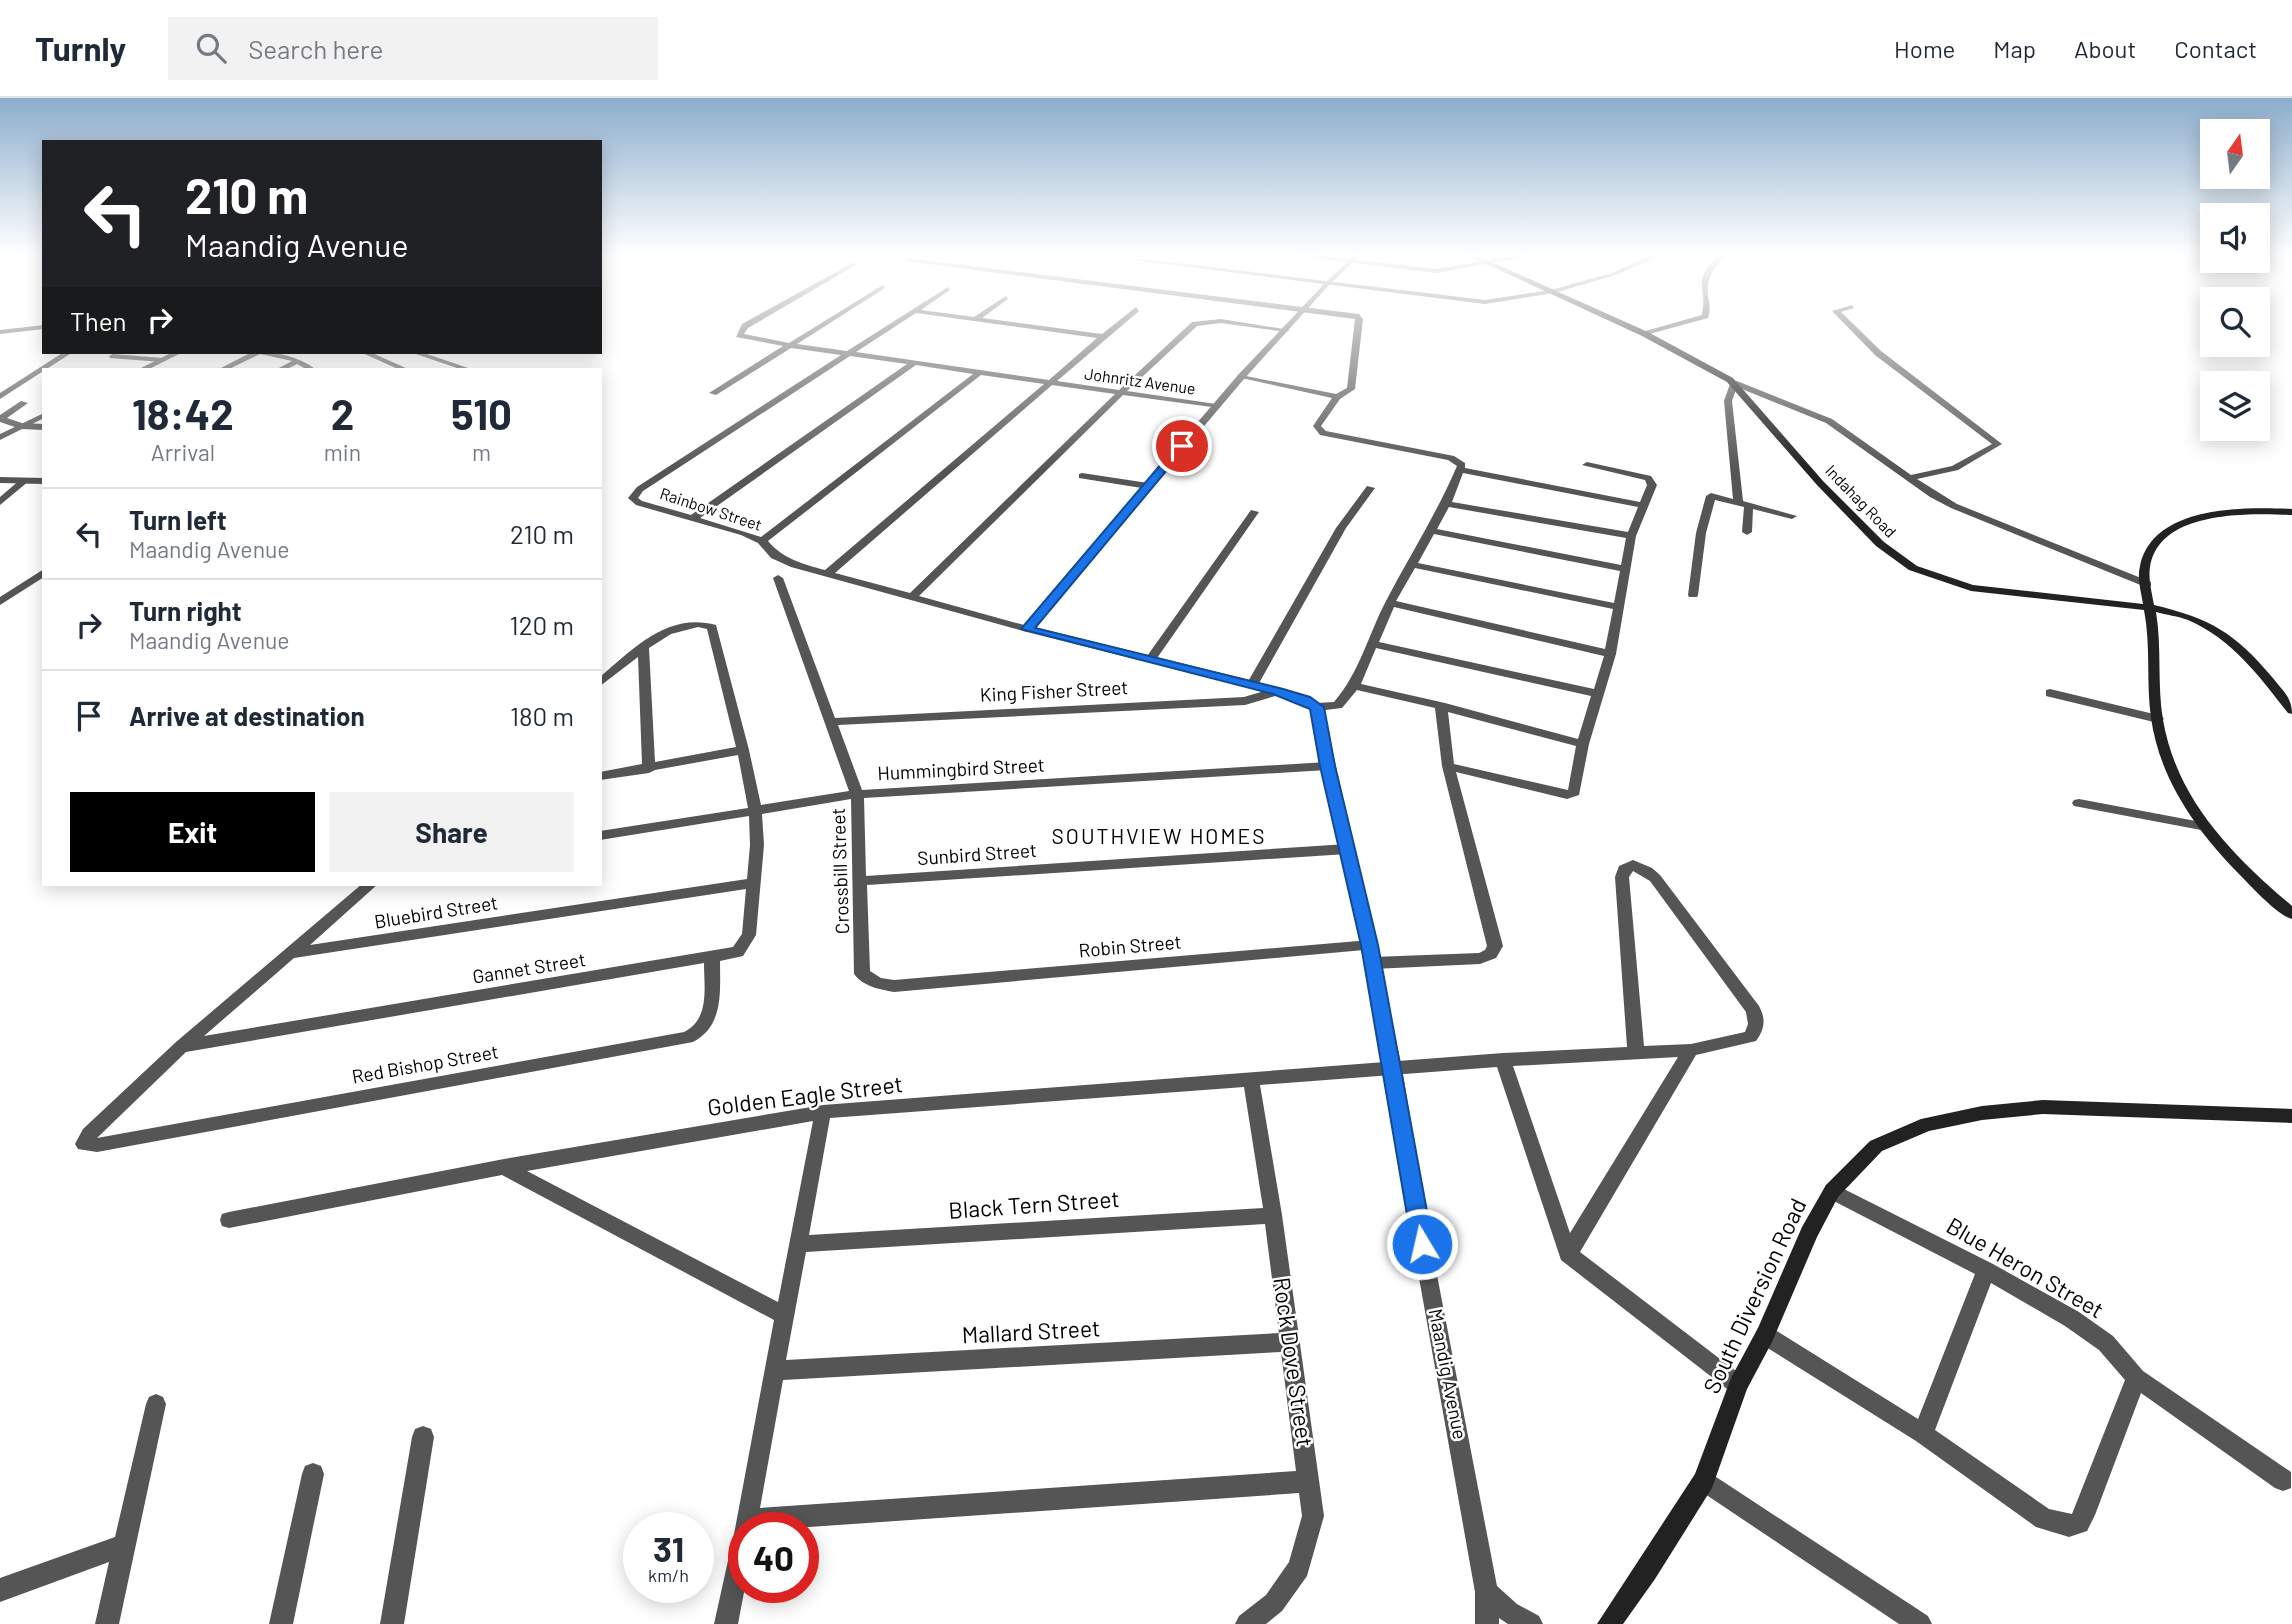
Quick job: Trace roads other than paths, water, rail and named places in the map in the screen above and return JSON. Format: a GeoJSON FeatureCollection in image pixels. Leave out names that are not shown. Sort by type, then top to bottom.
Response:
{"type":"FeatureCollection","features":[{"type":"Feature","properties":{"kind":"main road","name":"Indahag Road"},"geometry":{"type":"LineString","coordinates":[[1628,326],[1734,383],[1820,482],[1880,544],[1913,568],[1971,588],[2152,608],[2190,617],[2231,641],[2258,666],[2292,710]]}},
{"type":"Feature","properties":{"kind":"main road"},"geometry":{"type":"LineString","coordinates":[[2292,512],[2222,514],[2189,520],[2167,530],[2148,551],[2144,568],[2152,608],[2158,719],[2174,780],[2202,826],[2238,866],[2292,914]]}},
{"type":"Feature","properties":{"kind":"main road","name":"South Diversion Road"},"geometry":{"type":"LineString","coordinates":[[1609,1624],[1647,1571],[1704,1480],[1738,1385],[1765,1335],[1809,1233],[1832,1191],[1876,1146],[1927,1124],[1982,1112],[2043,1107],[2292,1116]]}},
{"type":"Feature","properties":{"kind":"street","name":"Johnritz Avenue"},"geometry":{"type":"LineString","coordinates":[[749,326],[738,333],[747,338],[789,345],[1216,406]]}},
{"type":"Feature","properties":{"kind":"street"},"geometry":{"type":"LineString","coordinates":[[713,393],[819,326]]}},
{"type":"Feature","properties":{"kind":"street"},"geometry":{"type":"LineString","coordinates":[[850,354],[892,326]]}},
{"type":"Feature","properties":{"kind":"street"},"geometry":{"type":"LineString","coordinates":[[1027,326],[1104,337]]}},
{"type":"Feature","properties":{"kind":"street"},"geometry":{"type":"LineString","coordinates":[[827,574],[1116,326]]}},
{"type":"Feature","properties":{"kind":"street"},"geometry":{"type":"LineString","coordinates":[[911,598],[1120,393],[1193,326]]}},
{"type":"Feature","properties":{"kind":"street"},"geometry":{"type":"LineString","coordinates":[[1255,326],[1286,330]]}},
{"type":"Feature","properties":{"kind":"street"},"geometry":{"type":"LineString","coordinates":[[1289,326],[1241,377],[1027,629],[1278,691],[1317,707],[1338,705],[1354,686],[1390,603],[1446,504],[1462,465],[1451,458],[1323,433],[1317,426],[1337,397],[1351,389],[1358,326]]}},
{"type":"Feature","properties":{"kind":"street"},"geometry":{"type":"LineString","coordinates":[[1645,334],[1671,326]]}},
{"type":"Feature","properties":{"kind":"street"},"geometry":{"type":"LineString","coordinates":[[1851,326],[1878,353],[1998,444],[1955,468],[1910,478]]}},
{"type":"Feature","properties":{"kind":"street"},"geometry":{"type":"LineString","coordinates":[[0,332],[42,327]]}},
{"type":"Feature","properties":{"kind":"street"},"geometry":{"type":"LineString","coordinates":[[44,368],[66,354]]}},
{"type":"Feature","properties":{"kind":"street"},"geometry":{"type":"LineString","coordinates":[[145,368],[175,354]]}},
{"type":"Feature","properties":{"kind":"street"},"geometry":{"type":"LineString","coordinates":[[225,368],[256,354]]}},
{"type":"Feature","properties":{"kind":"street"},"geometry":{"type":"LineString","coordinates":[[268,354],[298,361],[309,368]]}},
{"type":"Feature","properties":{"kind":"street"},"geometry":{"type":"LineString","coordinates":[[370,354],[402,368]]}},
{"type":"Feature","properties":{"kind":"street"},"geometry":{"type":"LineString","coordinates":[[420,354],[460,368]]}},
{"type":"Feature","properties":{"kind":"street","name":"Rainbow Street"},"geometry":{"type":"LineString","coordinates":[[850,354],[640,489],[632,498],[762,541],[775,556],[827,574],[1027,629]]}},
{"type":"Feature","properties":{"kind":"street"},"geometry":{"type":"LineString","coordinates":[[113,356],[162,360]]}},
{"type":"Feature","properties":{"kind":"street"},"geometry":{"type":"LineString","coordinates":[[283,368],[298,361]]}},
{"type":"Feature","properties":{"kind":"street"},"geometry":{"type":"LineString","coordinates":[[692,519],[914,363]]}},
{"type":"Feature","properties":{"kind":"street"},"geometry":{"type":"LineString","coordinates":[[0,397],[42,370]]}},
{"type":"Feature","properties":{"kind":"street"},"geometry":{"type":"LineString","coordinates":[[762,541],[981,372]]}},
{"type":"Feature","properties":{"kind":"street"},"geometry":{"type":"LineString","coordinates":[[1241,377],[1337,397]]}},
{"type":"Feature","properties":{"kind":"street"},"geometry":{"type":"LineString","coordinates":[[1738,501],[1728,401],[1734,383],[1829,421],[1954,506],[2147,584]]}},
{"type":"Feature","properties":{"kind":"street"},"geometry":{"type":"LineString","coordinates":[[24,403],[0,419],[21,426],[42,428]]}},
{"type":"Feature","properties":{"kind":"street"},"geometry":{"type":"LineString","coordinates":[[0,437],[42,416]]}},
{"type":"Feature","properties":{"kind":"street"},"geometry":{"type":"LineString","coordinates":[[1448,766],[1567,794],[1574,792],[1583,744],[1610,654],[1631,536],[1651,480],[1587,465]]}},
{"type":"Feature","properties":{"kind":"street"},"geometry":{"type":"LineString","coordinates":[[1461,470],[1643,505]]}},
{"type":"Feature","properties":{"kind":"street"},"geometry":{"type":"LineString","coordinates":[[1082,476],[1147,486]]}},
{"type":"Feature","properties":{"kind":"street"},"geometry":{"type":"LineString","coordinates":[[0,480],[42,481]]}},
{"type":"Feature","properties":{"kind":"street"},"geometry":{"type":"LineString","coordinates":[[0,502],[24,481]]}},
{"type":"Feature","properties":{"kind":"street"},"geometry":{"type":"LineString","coordinates":[[1252,685],[1341,528],[1370,488]]}},
{"type":"Feature","properties":{"kind":"street"},"geometry":{"type":"LineString","coordinates":[[1693,595],[1710,497],[1738,501],[1792,516]]}},
{"type":"Feature","properties":{"kind":"street"},"geometry":{"type":"LineString","coordinates":[[1446,504],[1631,536]]}},
{"type":"Feature","properties":{"kind":"street"},"geometry":{"type":"LineString","coordinates":[[1747,531],[1749,504]]}},
{"type":"Feature","properties":{"kind":"street"},"geometry":{"type":"LineString","coordinates":[[1151,659],[1254,512]]}},
{"type":"Feature","properties":{"kind":"street"},"geometry":{"type":"LineString","coordinates":[[1431,531],[1626,569]]}},
{"type":"Feature","properties":{"kind":"street"},"geometry":{"type":"LineString","coordinates":[[1413,565],[1619,607]]}},
{"type":"Feature","properties":{"kind":"street"},"geometry":{"type":"LineString","coordinates":[[0,602],[42,573]]}},
{"type":"Feature","properties":{"kind":"street","name":"Crossbill Street"},"geometry":{"type":"LineString","coordinates":[[778,578],[857,794],[862,974],[877,982],[894,986]]}},
{"type":"Feature","properties":{"kind":"street"},"geometry":{"type":"LineString","coordinates":[[1390,603],[1610,654]]}},
{"type":"Feature","properties":{"kind":"street","name":"Gannet Street"},"geometry":{"type":"LineString","coordinates":[[182,1046],[712,959],[738,952],[749,935],[755,883],[755,811],[743,750],[712,627],[706,624],[670,630],[642,646]]}},
{"type":"Feature","properties":{"kind":"street"},"geometry":{"type":"LineString","coordinates":[[1372,644],[1599,694]]}},
{"type":"Feature","properties":{"kind":"street"},"geometry":{"type":"LineString","coordinates":[[602,681],[642,646]]}},
{"type":"Feature","properties":{"kind":"street"},"geometry":{"type":"LineString","coordinates":[[642,646],[649,769]]}},
{"type":"Feature","properties":{"kind":"street"},"geometry":{"type":"LineString","coordinates":[[1354,686],[1583,744]]}},
{"type":"Feature","properties":{"kind":"street","name":"King Fisher Street"},"geometry":{"type":"LineString","coordinates":[[831,722],[1245,701],[1278,691]]}},
{"type":"Feature","properties":{"kind":"street"},"geometry":{"type":"LineString","coordinates":[[2050,693],[2158,719]]}},
{"type":"Feature","properties":{"kind":"street"},"geometry":{"type":"LineString","coordinates":[[1373,962],[1480,958],[1491,954],[1494,946],[1448,766],[1441,706]]}},
{"type":"Feature","properties":{"kind":"street","name":"Maandig Avenue"},"geometry":{"type":"LineString","coordinates":[[1317,707],[1327,766],[1370,945],[1394,1068],[1422,1244],[1488,1592],[1487,1624]]}},
{"type":"Feature","properties":{"kind":"street"},"geometry":{"type":"LineString","coordinates":[[602,776],[743,750]]}},
{"type":"Feature","properties":{"kind":"street","name":"Hummingbird Street"},"geometry":{"type":"LineString","coordinates":[[602,836],[857,794],[1327,766]]}},
{"type":"Feature","properties":{"kind":"street"},"geometry":{"type":"LineString","coordinates":[[2079,803],[2202,826]]}},
{"type":"Feature","properties":{"kind":"street","name":"Sunbird Street"},"geometry":{"type":"LineString","coordinates":[[861,881],[1347,849]]}},
{"type":"Feature","properties":{"kind":"street","name":"Golden Eagle Street"},"geometry":{"type":"LineString","coordinates":[[229,1220],[503,1167],[822,1112],[1503,1060],[1691,1050],[1750,1037],[1756,1031],[1753,1010],[1655,878],[1642,867],[1633,865],[1623,869],[1622,877],[1636,1052]]}},
{"type":"Feature","properties":{"kind":"street","name":"Bluebird Street"},"geometry":{"type":"LineString","coordinates":[[290,954],[755,883]]}},
{"type":"Feature","properties":{"kind":"street"},"geometry":{"type":"LineString","coordinates":[[182,1046],[369,886]]}},
{"type":"Feature","properties":{"kind":"street","name":"Robin Street"},"geometry":{"type":"LineString","coordinates":[[894,986],[1370,945]]}},
{"type":"Feature","properties":{"kind":"street","name":"Red Bishop Street"},"geometry":{"type":"LineString","coordinates":[[182,1046],[84,1141],[87,1145],[696,1035],[709,1018],[712,959]]}},
{"type":"Feature","properties":{"kind":"street"},"geometry":{"type":"LineString","coordinates":[[1568,1254],[1691,1050]]}},
{"type":"Feature","properties":{"kind":"street"},"geometry":{"type":"LineString","coordinates":[[1503,1060],[1568,1254],[1738,1385]]}},
{"type":"Feature","properties":{"kind":"street","name":"Rock Dove Street"},"geometry":{"type":"LineString","coordinates":[[1247,1624],[1274,1603],[1299,1569],[1313,1517],[1273,1215],[1251,1079]]}},
{"type":"Feature","properties":{"kind":"street"},"geometry":{"type":"LineString","coordinates":[[748,1512],[822,1112]]}},
{"type":"Feature","properties":{"kind":"street"},"geometry":{"type":"LineString","coordinates":[[503,1167],[785,1316]]}},
{"type":"Feature","properties":{"kind":"street","name":"Blue Heron Street"},"geometry":{"type":"LineString","coordinates":[[1832,1191],[1986,1270],[2095,1335],[2124,1361],[2136,1378],[2283,1480]]}},
{"type":"Feature","properties":{"kind":"street","name":"Black Tern Street"},"geometry":{"type":"LineString","coordinates":[[798,1244],[1273,1215]]}},
{"type":"Feature","properties":{"kind":"street"},"geometry":{"type":"LineString","coordinates":[[1923,1434],[1986,1270]]}},
{"type":"Feature","properties":{"kind":"street"},"geometry":{"type":"LineString","coordinates":[[1765,1335],[1923,1434],[2044,1519],[2069,1526],[2079,1523],[2084,1515],[2136,1378]]}},
{"type":"Feature","properties":{"kind":"street","name":"Mallard Street"},"geometry":{"type":"LineString","coordinates":[[774,1371],[1290,1342]]}},
{"type":"Feature","properties":{"kind":"street"},"geometry":{"type":"LineString","coordinates":[[107,1624],[156,1404]]}},
{"type":"Feature","properties":{"kind":"street"},"geometry":{"type":"LineString","coordinates":[[392,1624],[423,1437]]}},
{"type":"Feature","properties":{"kind":"street"},"geometry":{"type":"LineString","coordinates":[[281,1624],[313,1474]]}},
{"type":"Feature","properties":{"kind":"street"},"geometry":{"type":"LineString","coordinates":[[1704,1480],[1920,1624]]}},
{"type":"Feature","properties":{"kind":"street"},"geometry":{"type":"LineString","coordinates":[[819,1521],[1309,1481]]}},
{"type":"Feature","properties":{"kind":"street"},"geometry":{"type":"LineString","coordinates":[[0,1590],[125,1545]]}},
{"type":"Feature","properties":{"kind":"street"},"geometry":{"type":"LineString","coordinates":[[1488,1592],[1509,1612],[1531,1624]]}},
{"type":"Feature","properties":{"kind":"street"},"geometry":{"type":"LineString","coordinates":[[726,1624],[730,1603]]}},
{"type":"Feature","properties":{"kind":"district","name":"SOUTHVIEW HOMES"},"geometry":{"type":"Point","coordinates":[1159,837]}}]}
